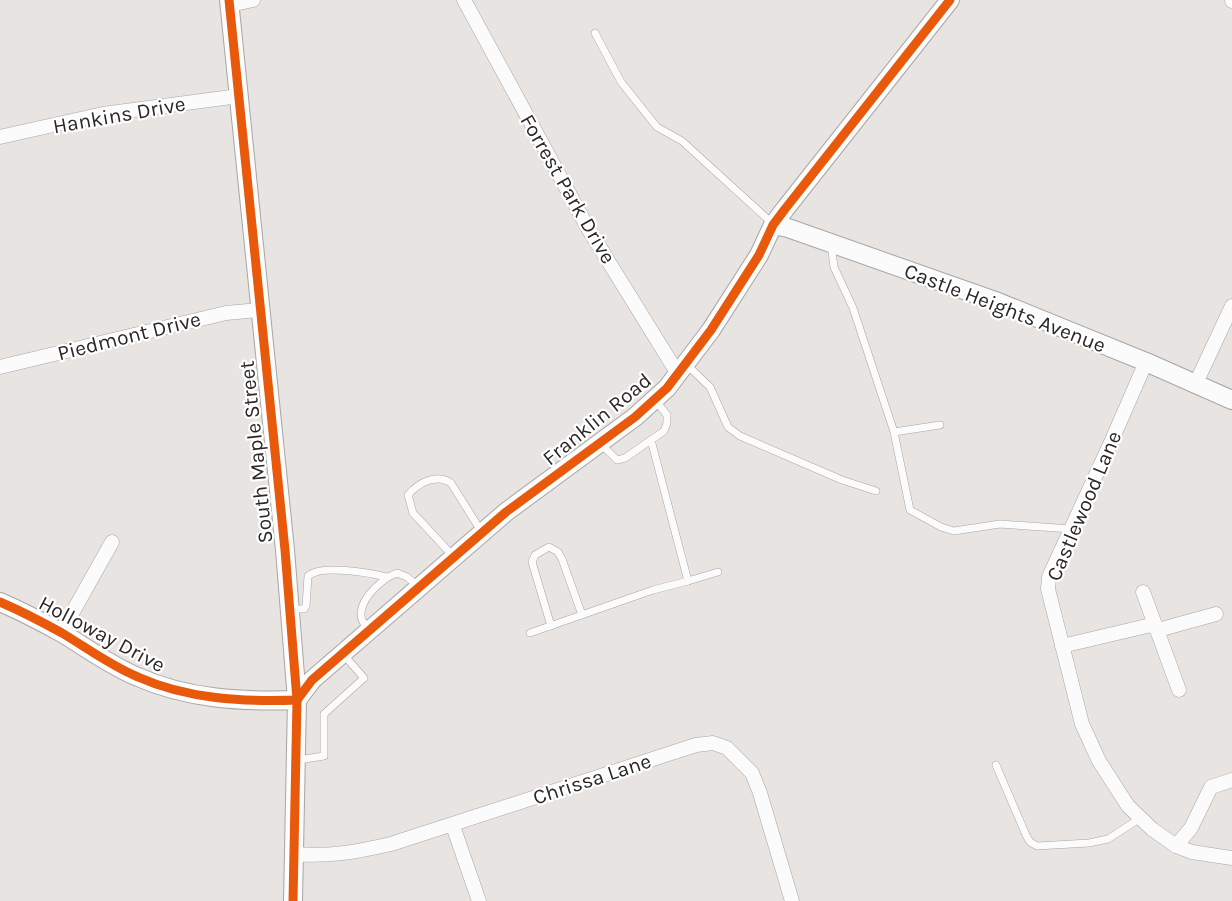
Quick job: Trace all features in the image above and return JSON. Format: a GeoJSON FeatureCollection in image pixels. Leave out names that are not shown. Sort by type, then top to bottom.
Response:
{"type":"FeatureCollection","features":[{"type":"Feature","properties":{"kind":"street"},"geometry":{"type":"LineString","coordinates":[[230,3],[253,0]]}},
{"type":"Feature","properties":{"kind":"street","name":"Forrest Park Drive"},"geometry":{"type":"LineString","coordinates":[[464,0],[590,230],[682,369]]}},
{"type":"Feature","properties":{"kind":"street","name":"Franklin Road"},"geometry":{"type":"LineString","coordinates":[[297,700],[312,680],[506,512],[635,417],[655,399],[682,369],[711,330],[759,255],[773,225],[950,0]]}},
{"type":"Feature","properties":{"kind":"street","name":"South Maple Street"},"geometry":{"type":"LineString","coordinates":[[230,3],[259,310],[285,550],[297,700],[293,901]]}},
{"type":"Feature","properties":{"kind":"street","name":"Hankins Drive"},"geometry":{"type":"LineString","coordinates":[[0,137],[104,114],[239,96]]}},
{"type":"Feature","properties":{"kind":"street","name":"Castle Heights Avenue"},"geometry":{"type":"LineString","coordinates":[[773,225],[998,302],[1146,362],[1232,400]]}},
{"type":"Feature","properties":{"kind":"street"},"geometry":{"type":"LineString","coordinates":[[1196,383],[1232,306]]}},
{"type":"Feature","properties":{"kind":"street","name":"Piedmont Drive"},"geometry":{"type":"LineString","coordinates":[[0,367],[226,313],[259,310]]}},
{"type":"Feature","properties":{"kind":"street","name":"Castlewood Lane"},"geometry":{"type":"LineString","coordinates":[[1146,362],[1053,566],[1048,589],[1082,724],[1089,744],[1118,791],[1139,819],[1163,839],[1192,852],[1232,858]]}},
{"type":"Feature","properties":{"kind":"street"},"geometry":{"type":"LineString","coordinates":[[61,633],[112,542]]}},
{"type":"Feature","properties":{"kind":"street"},"geometry":{"type":"LineString","coordinates":[[1143,592],[1179,690]]}},
{"type":"Feature","properties":{"kind":"street","name":"Holloway Drive"},"geometry":{"type":"LineString","coordinates":[[0,602],[61,633],[118,668],[185,693],[250,700],[297,700]]}},
{"type":"Feature","properties":{"kind":"street"},"geometry":{"type":"LineString","coordinates":[[1158,630],[1216,614]]}},
{"type":"Feature","properties":{"kind":"street"},"geometry":{"type":"LineString","coordinates":[[1062,646],[1151,625],[1158,630]]}},
{"type":"Feature","properties":{"kind":"street","name":"Chrissa Lane"},"geometry":{"type":"LineString","coordinates":[[293,854],[315,856],[346,854],[392,844],[696,745],[713,743],[727,748],[752,773],[792,901]]}},
{"type":"Feature","properties":{"kind":"street"},"geometry":{"type":"LineString","coordinates":[[1176,846],[1191,828],[1211,787],[1232,780]]}},
{"type":"Feature","properties":{"kind":"street"},"geometry":{"type":"LineString","coordinates":[[453,826],[479,901]]}},
{"type":"Feature","properties":{"kind":"lane"},"geometry":{"type":"LineString","coordinates":[[595,33],[621,82],[657,127],[682,141],[773,225]]}},
{"type":"Feature","properties":{"kind":"lane"},"geometry":{"type":"LineString","coordinates":[[831,244],[834,267],[854,308],[894,432],[910,510],[941,527],[954,531],[1000,524],[1071,529]]}},
{"type":"Feature","properties":{"kind":"lane"},"geometry":{"type":"LineString","coordinates":[[682,369],[710,387],[728,427],[740,436],[842,480],[876,491]]}},
{"type":"Feature","properties":{"kind":"lane"},"geometry":{"type":"LineString","coordinates":[[600,443],[617,460],[625,458],[664,431],[668,423],[667,415],[655,399]]}},
{"type":"Feature","properties":{"kind":"lane"},"geometry":{"type":"LineString","coordinates":[[894,432],[940,424]]}},
{"type":"Feature","properties":{"kind":"lane"},"geometry":{"type":"LineString","coordinates":[[651,440],[688,581]]}},
{"type":"Feature","properties":{"kind":"lane"},"geometry":{"type":"LineString","coordinates":[[454,557],[413,513],[408,495],[414,488],[435,477],[444,478],[456,490],[482,533]]}},
{"type":"Feature","properties":{"kind":"lane"},"geometry":{"type":"LineString","coordinates":[[551,626],[532,567],[535,555],[549,548],[558,552],[562,559],[582,615]]}},
{"type":"Feature","properties":{"kind":"lane"},"geometry":{"type":"LineString","coordinates":[[289,609],[303,609],[306,606],[308,576],[312,572],[324,570],[365,572],[387,577]]}},
{"type":"Feature","properties":{"kind":"lane"},"geometry":{"type":"LineString","coordinates":[[530,633],[653,590],[718,572]]}},
{"type":"Feature","properties":{"kind":"lane"},"geometry":{"type":"LineString","coordinates":[[369,631],[362,622],[361,612],[375,588],[387,577],[397,573],[420,587]]}},
{"type":"Feature","properties":{"kind":"lane"},"geometry":{"type":"LineString","coordinates":[[295,760],[324,756],[324,714],[364,678],[343,653]]}},
{"type":"Feature","properties":{"kind":"lane"},"geometry":{"type":"LineString","coordinates":[[996,765],[1026,835],[1030,842],[1037,846],[1089,843],[1108,839],[1139,819]]}},
{"type":"Feature","properties":{"kind":"cycle path"},"geometry":{"type":"LineString","coordinates":[[229,0],[285,550],[297,700],[293,901]]}},
{"type":"Feature","properties":{"kind":"cycle path"},"geometry":{"type":"LineString","coordinates":[[0,602],[62,633],[118,668],[157,684],[216,697],[297,700],[312,680],[506,512],[635,417],[667,388],[711,330],[759,255],[773,225],[950,0]]}}]}
